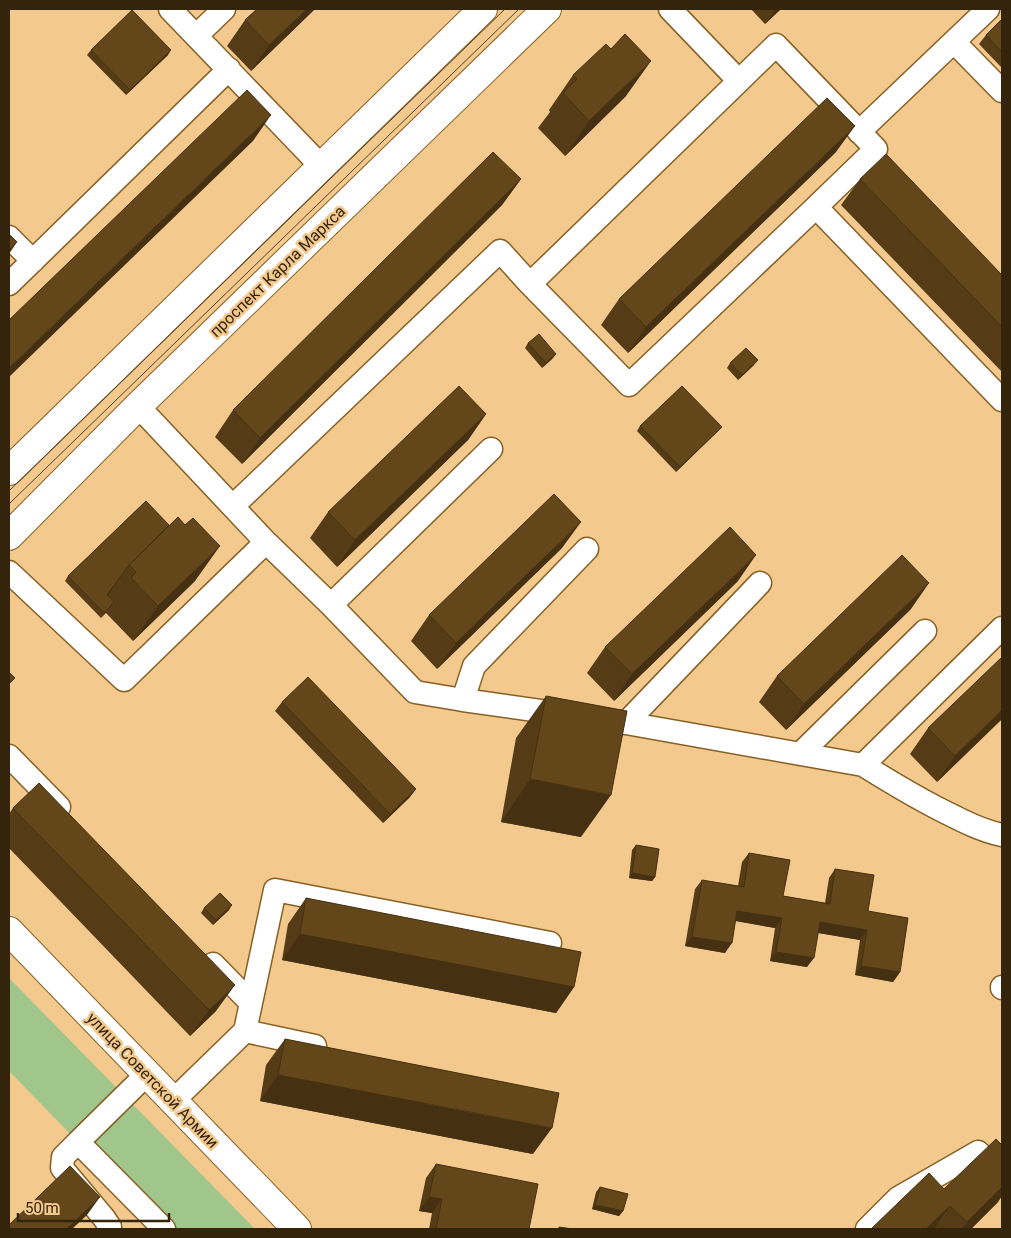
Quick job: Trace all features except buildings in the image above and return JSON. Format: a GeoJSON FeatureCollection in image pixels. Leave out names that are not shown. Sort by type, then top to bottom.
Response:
{"type":"FeatureCollection","features":[{"type":"Feature","properties":{"kind":"main road"},"geometry":{"type":"LineString","coordinates":[[9,471],[483,9]]}},
{"type":"Feature","properties":{"kind":"main road","name":"проспект Карла Маркса"},"geometry":{"type":"LineString","coordinates":[[9,536],[138,406],[547,9]]}},
{"type":"Feature","properties":{"kind":"main road","name":"улица Советской Армии"},"geometry":{"type":"LineString","coordinates":[[9,931],[297,1229]]}},
{"type":"Feature","properties":{"kind":"lane"},"geometry":{"type":"LineString","coordinates":[[170,9],[321,166]]}},
{"type":"Feature","properties":{"kind":"lane"},"geometry":{"type":"LineString","coordinates":[[196,36],[224,9]]}},
{"type":"Feature","properties":{"kind":"lane"},"geometry":{"type":"LineString","coordinates":[[670,9],[739,81]]}},
{"type":"Feature","properties":{"kind":"lane"},"geometry":{"type":"LineString","coordinates":[[860,132],[988,9]]}},
{"type":"Feature","properties":{"kind":"lane"},"geometry":{"type":"LineString","coordinates":[[954,42],[1002,91]]}},
{"type":"Feature","properties":{"kind":"lane"},"geometry":{"type":"LineString","coordinates":[[233,506],[500,251],[530,284],[629,385],[876,149],[776,45],[530,284]]}},
{"type":"Feature","properties":{"kind":"lane"},"geometry":{"type":"LineString","coordinates":[[9,284],[229,69]]}},
{"type":"Feature","properties":{"kind":"lane"},"geometry":{"type":"LineString","coordinates":[[816,207],[1002,400]]}},
{"type":"Feature","properties":{"kind":"lane"},"geometry":{"type":"LineString","coordinates":[[9,237],[33,261]]}},
{"type":"Feature","properties":{"kind":"lane"},"geometry":{"type":"LineString","coordinates":[[138,406],[266,542],[331,605],[415,692],[626,723],[863,765],[896,786],[961,821],[985,832],[1002,836]]}},
{"type":"Feature","properties":{"kind":"lane"},"geometry":{"type":"LineString","coordinates":[[331,605],[491,449]]}},
{"type":"Feature","properties":{"kind":"lane"},"geometry":{"type":"LineString","coordinates":[[9,572],[124,680],[266,542]]}},
{"type":"Feature","properties":{"kind":"lane"},"geometry":{"type":"LineString","coordinates":[[463,700],[474,666],[587,550]]}},
{"type":"Feature","properties":{"kind":"lane"},"geometry":{"type":"LineString","coordinates":[[626,723],[760,583]]}},
{"type":"Feature","properties":{"kind":"lane"},"geometry":{"type":"LineString","coordinates":[[863,765],[1002,628]]}},
{"type":"Feature","properties":{"kind":"lane"},"geometry":{"type":"LineString","coordinates":[[800,754],[925,631]]}},
{"type":"Feature","properties":{"kind":"lane"},"geometry":{"type":"LineString","coordinates":[[9,756],[71,820]]}},
{"type":"Feature","properties":{"kind":"lane"},"geometry":{"type":"LineString","coordinates":[[173,1101],[245,1031],[275,890],[550,943]]}},
{"type":"Feature","properties":{"kind":"lane"},"geometry":{"type":"LineString","coordinates":[[196,946],[251,1003]]}},
{"type":"Feature","properties":{"kind":"lane"},"geometry":{"type":"LineString","coordinates":[[245,1031],[332,1050]]}},
{"type":"Feature","properties":{"kind":"lane"},"geometry":{"type":"LineString","coordinates":[[109,1229],[110,1227],[104,1218],[62,1168],[63,1157],[148,1074]]}},
{"type":"Feature","properties":{"kind":"lane"},"geometry":{"type":"LineString","coordinates":[[78,1142],[164,1229]]}},
{"type":"Feature","properties":{"kind":"lane"},"geometry":{"type":"LineString","coordinates":[[867,1229],[898,1198],[978,1152],[1002,1176]]}},
{"type":"Feature","properties":{"kind":"green space"},"geometry":{"type":"Polygon","coordinates":[[[9,978],[255,1229],[163,1229],[9,1071],[9,978]]]}},
{"type":"Feature","properties":{"kind":"tram line"},"geometry":{"type":"LineString","coordinates":[[9,491],[505,9]]}},
{"type":"Feature","properties":{"kind":"tram line"},"geometry":{"type":"LineString","coordinates":[[9,504],[519,9]]}}]}
